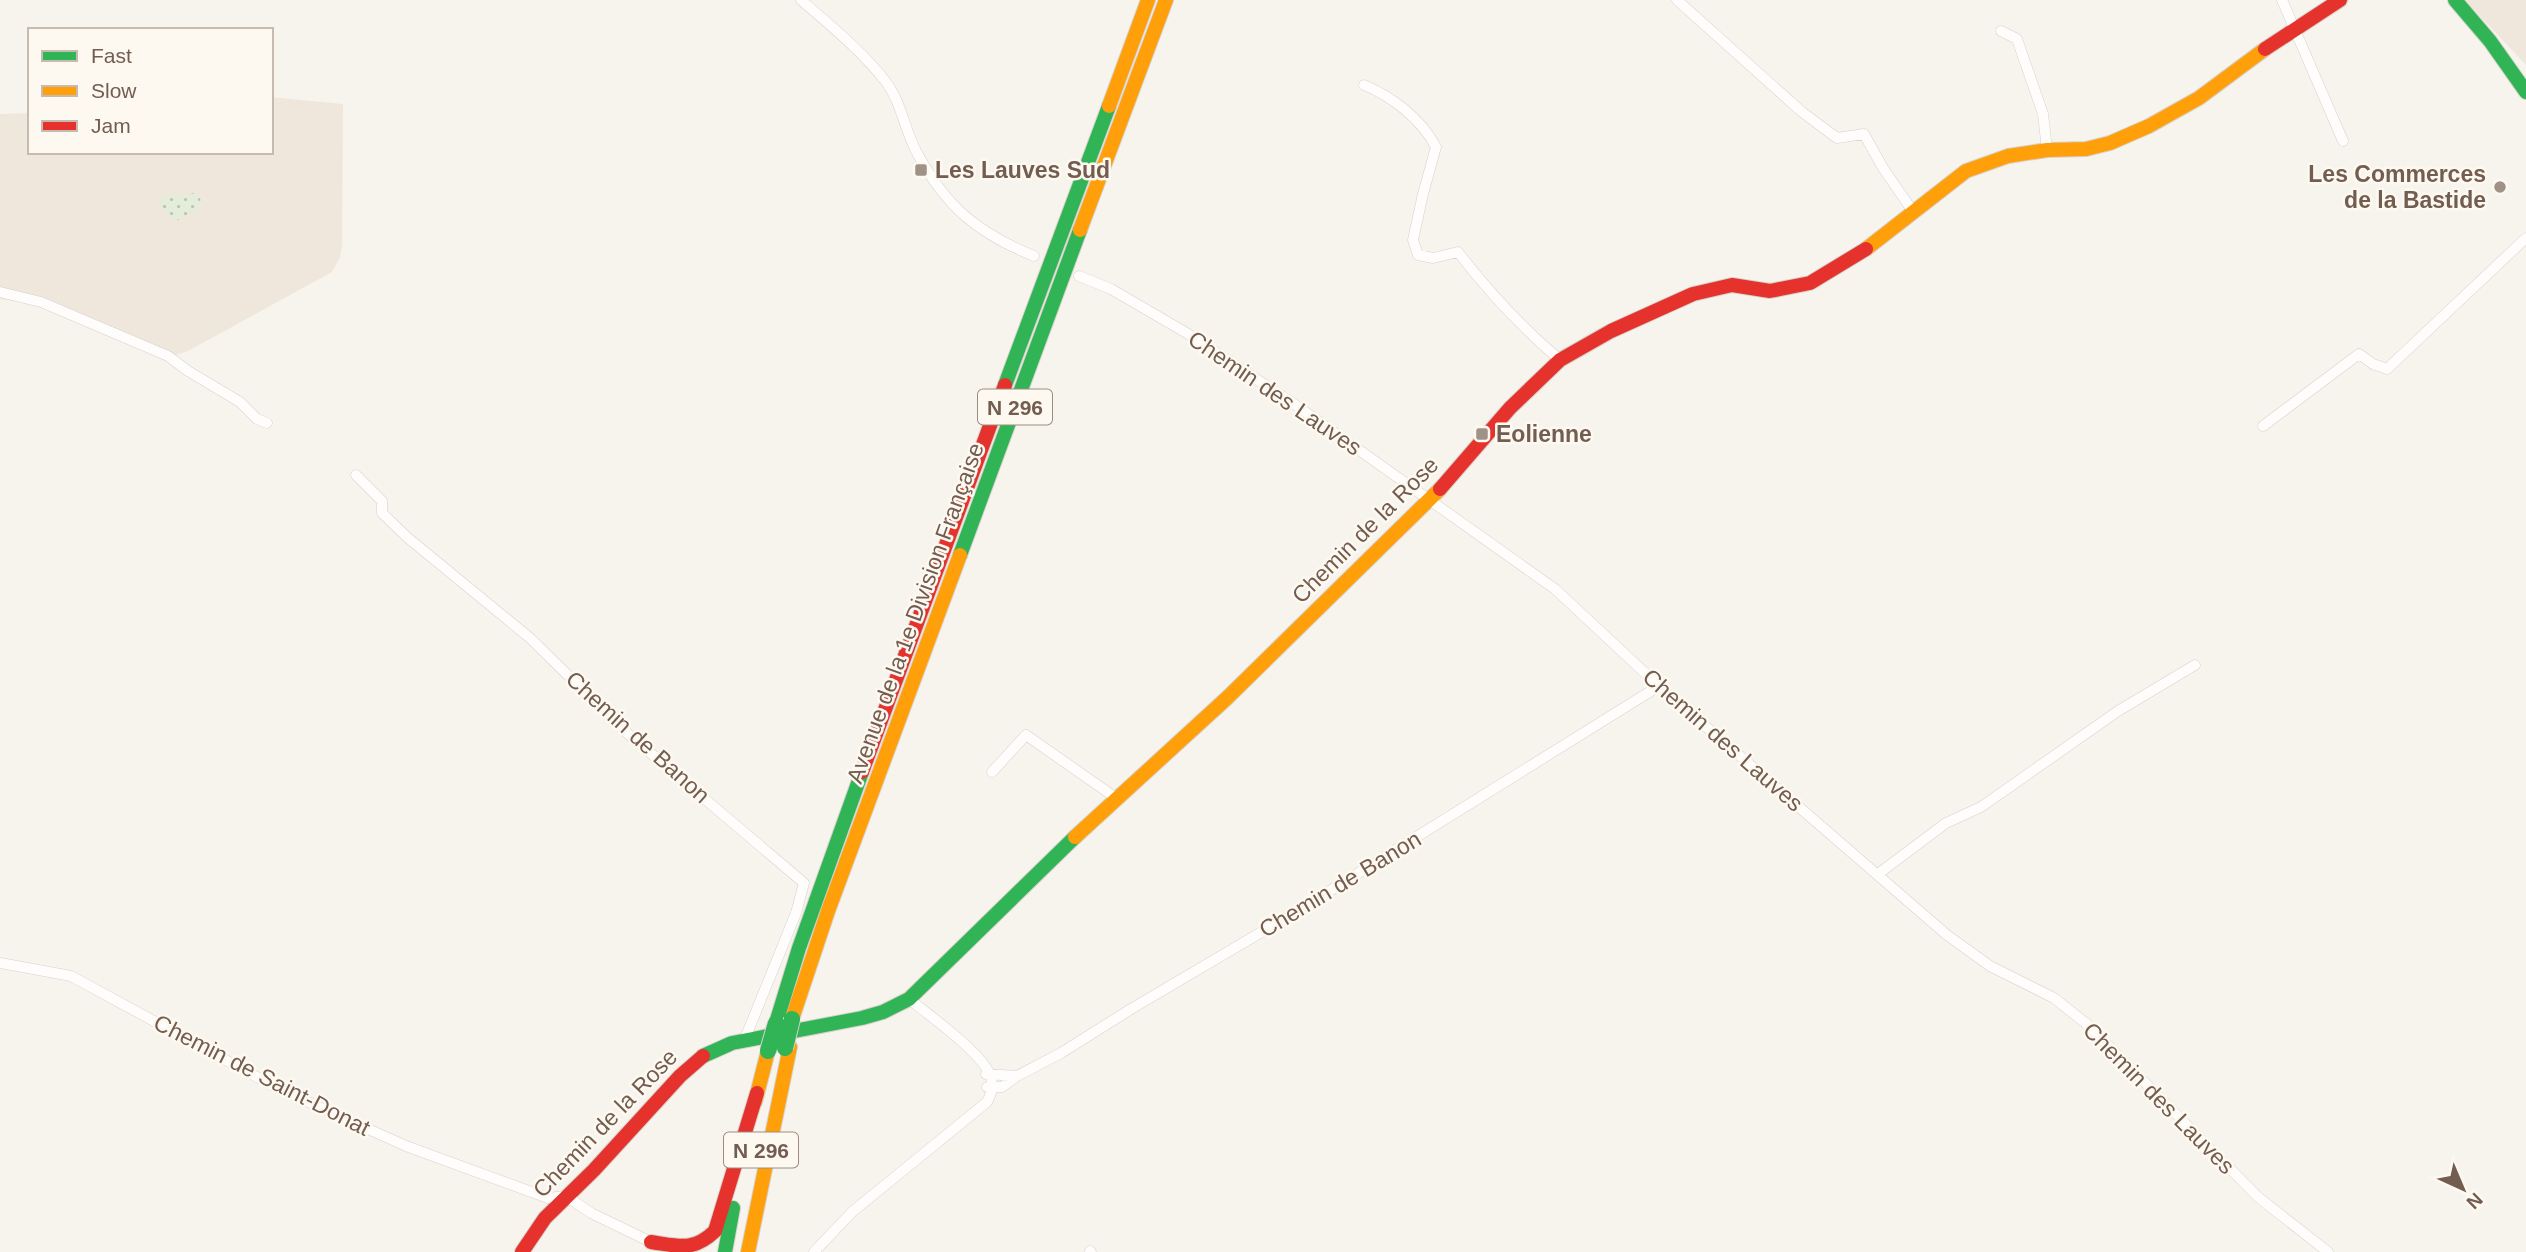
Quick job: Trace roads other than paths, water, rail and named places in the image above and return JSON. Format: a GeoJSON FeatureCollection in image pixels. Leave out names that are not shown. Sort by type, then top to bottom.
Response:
{"type":"FeatureCollection","features":[{"type":"Feature","properties":{"kind":"main road","name":"Avenue de la 1e Division Française"},"geometry":{"type":"LineString","coordinates":[[725,1252],[768,1051],[828,866],[1148,0]]}},
{"type":"Feature","properties":{"kind":"main road","name":"Avenue de la 1e Division Française"},"geometry":{"type":"LineString","coordinates":[[740,1252],[802,988],[1166,0]]}},
{"type":"Feature","properties":{"kind":"main road","name":"Chemin de la Rose"},"geometry":{"type":"LineString","coordinates":[[522,1252],[545,1218],[594,1171],[702,1057],[744,1041],[862,1018],[883,1012],[909,999],[1116,798],[1227,698],[1431,500],[1510,408],[1560,360],[1611,331],[1693,293],[1732,285],[1770,291],[1810,282],[1860,254],[1966,172],[2008,156],[2047,150],[2086,149],[2110,143],[2149,126],[2199,98],[2340,0]]}},
{"type":"Feature","properties":{"kind":"main road"},"geometry":{"type":"LineString","coordinates":[[2455,0],[2490,41],[2526,92]]}},
{"type":"Feature","properties":{"kind":"main road"},"geometry":{"type":"LineString","coordinates":[[748,1252],[788,1048]]}},
{"type":"Feature","properties":{"kind":"main road"},"geometry":{"type":"LineString","coordinates":[[651,1242],[686,1247],[703,1242],[715,1231],[757,1093]]}},
{"type":"Feature","properties":{"kind":"main road"},"geometry":{"type":"LineString","coordinates":[[651,1242],[675,1252]]}},
{"type":"Feature","properties":{"kind":"street"},"geometry":{"type":"LineString","coordinates":[[801,0],[887,84],[916,150],[955,209],[977,227],[1034,256]]}},
{"type":"Feature","properties":{"kind":"street"},"geometry":{"type":"LineString","coordinates":[[1677,0],[1802,112],[1838,138],[1864,134],[1883,168],[1914,213]]}},
{"type":"Feature","properties":{"kind":"street"},"geometry":{"type":"LineString","coordinates":[[2283,0],[2343,141]]}},
{"type":"Feature","properties":{"kind":"street"},"geometry":{"type":"LineString","coordinates":[[2001,31],[2017,39],[2043,114],[2047,150]]}},
{"type":"Feature","properties":{"kind":"street"},"geometry":{"type":"LineString","coordinates":[[1364,85],[1380,91],[1413,117],[1428,131],[1436,147],[1413,240],[1418,255],[1433,258],[1458,252],[1482,283],[1560,360]]}},
{"type":"Feature","properties":{"kind":"street"},"geometry":{"type":"LineString","coordinates":[[2263,426],[2359,355],[2388,369],[2526,237]]}},
{"type":"Feature","properties":{"kind":"street","name":"Chemin des Lauves"},"geometry":{"type":"LineString","coordinates":[[1079,276],[1111,289],[1190,335],[1297,406],[1555,589],[1659,686],[1969,951],[1990,966],[2054,998],[2088,1026],[2258,1197],[2328,1252]]}},
{"type":"Feature","properties":{"kind":"street"},"geometry":{"type":"LineString","coordinates":[[0,292],[41,302],[168,356],[240,402],[257,419],[267,424]]}},
{"type":"Feature","properties":{"kind":"street","name":"Chemin de Banon"},"geometry":{"type":"LineString","coordinates":[[356,475],[382,501],[382,513],[408,538],[530,638],[628,734],[804,883],[796,913],[744,1041]]}},
{"type":"Feature","properties":{"kind":"street"},"geometry":{"type":"LineString","coordinates":[[1878,874],[1946,823],[1981,807],[2118,711],[2194,665]]}},
{"type":"Feature","properties":{"kind":"street","name":"Chemin de Banon"},"geometry":{"type":"LineString","coordinates":[[990,1087],[1002,1087],[1017,1076],[1060,1054],[1130,1009],[1299,910],[1659,686]]}},
{"type":"Feature","properties":{"kind":"street"},"geometry":{"type":"LineString","coordinates":[[992,772],[1026,736],[1116,798]]}},
{"type":"Feature","properties":{"kind":"street","name":"Chemin de Saint-Donat"},"geometry":{"type":"LineString","coordinates":[[0,962],[71,976],[276,1088],[407,1146],[548,1198],[566,1196]]}},
{"type":"Feature","properties":{"kind":"street"},"geometry":{"type":"LineString","coordinates":[[814,1252],[852,1212],[987,1102],[990,1087],[987,1074],[975,1055],[909,999]]}},
{"type":"Feature","properties":{"kind":"street"},"geometry":{"type":"LineString","coordinates":[[987,1074],[1017,1076]]}},
{"type":"Feature","properties":{"kind":"street"},"geometry":{"type":"LineString","coordinates":[[566,1196],[591,1213],[651,1242]]}},
{"type":"Feature","properties":{"kind":"place","name":"Les Lauves Sud"},"geometry":{"type":"Point","coordinates":[921,170]}},
{"type":"Feature","properties":{"kind":"place","name":"Les Commerces de la Bastide"},"geometry":{"type":"Point","coordinates":[2500,187]}},
{"type":"Feature","properties":{"kind":"place","name":"Eolienne"},"geometry":{"type":"Point","coordinates":[1482,434]}}]}
